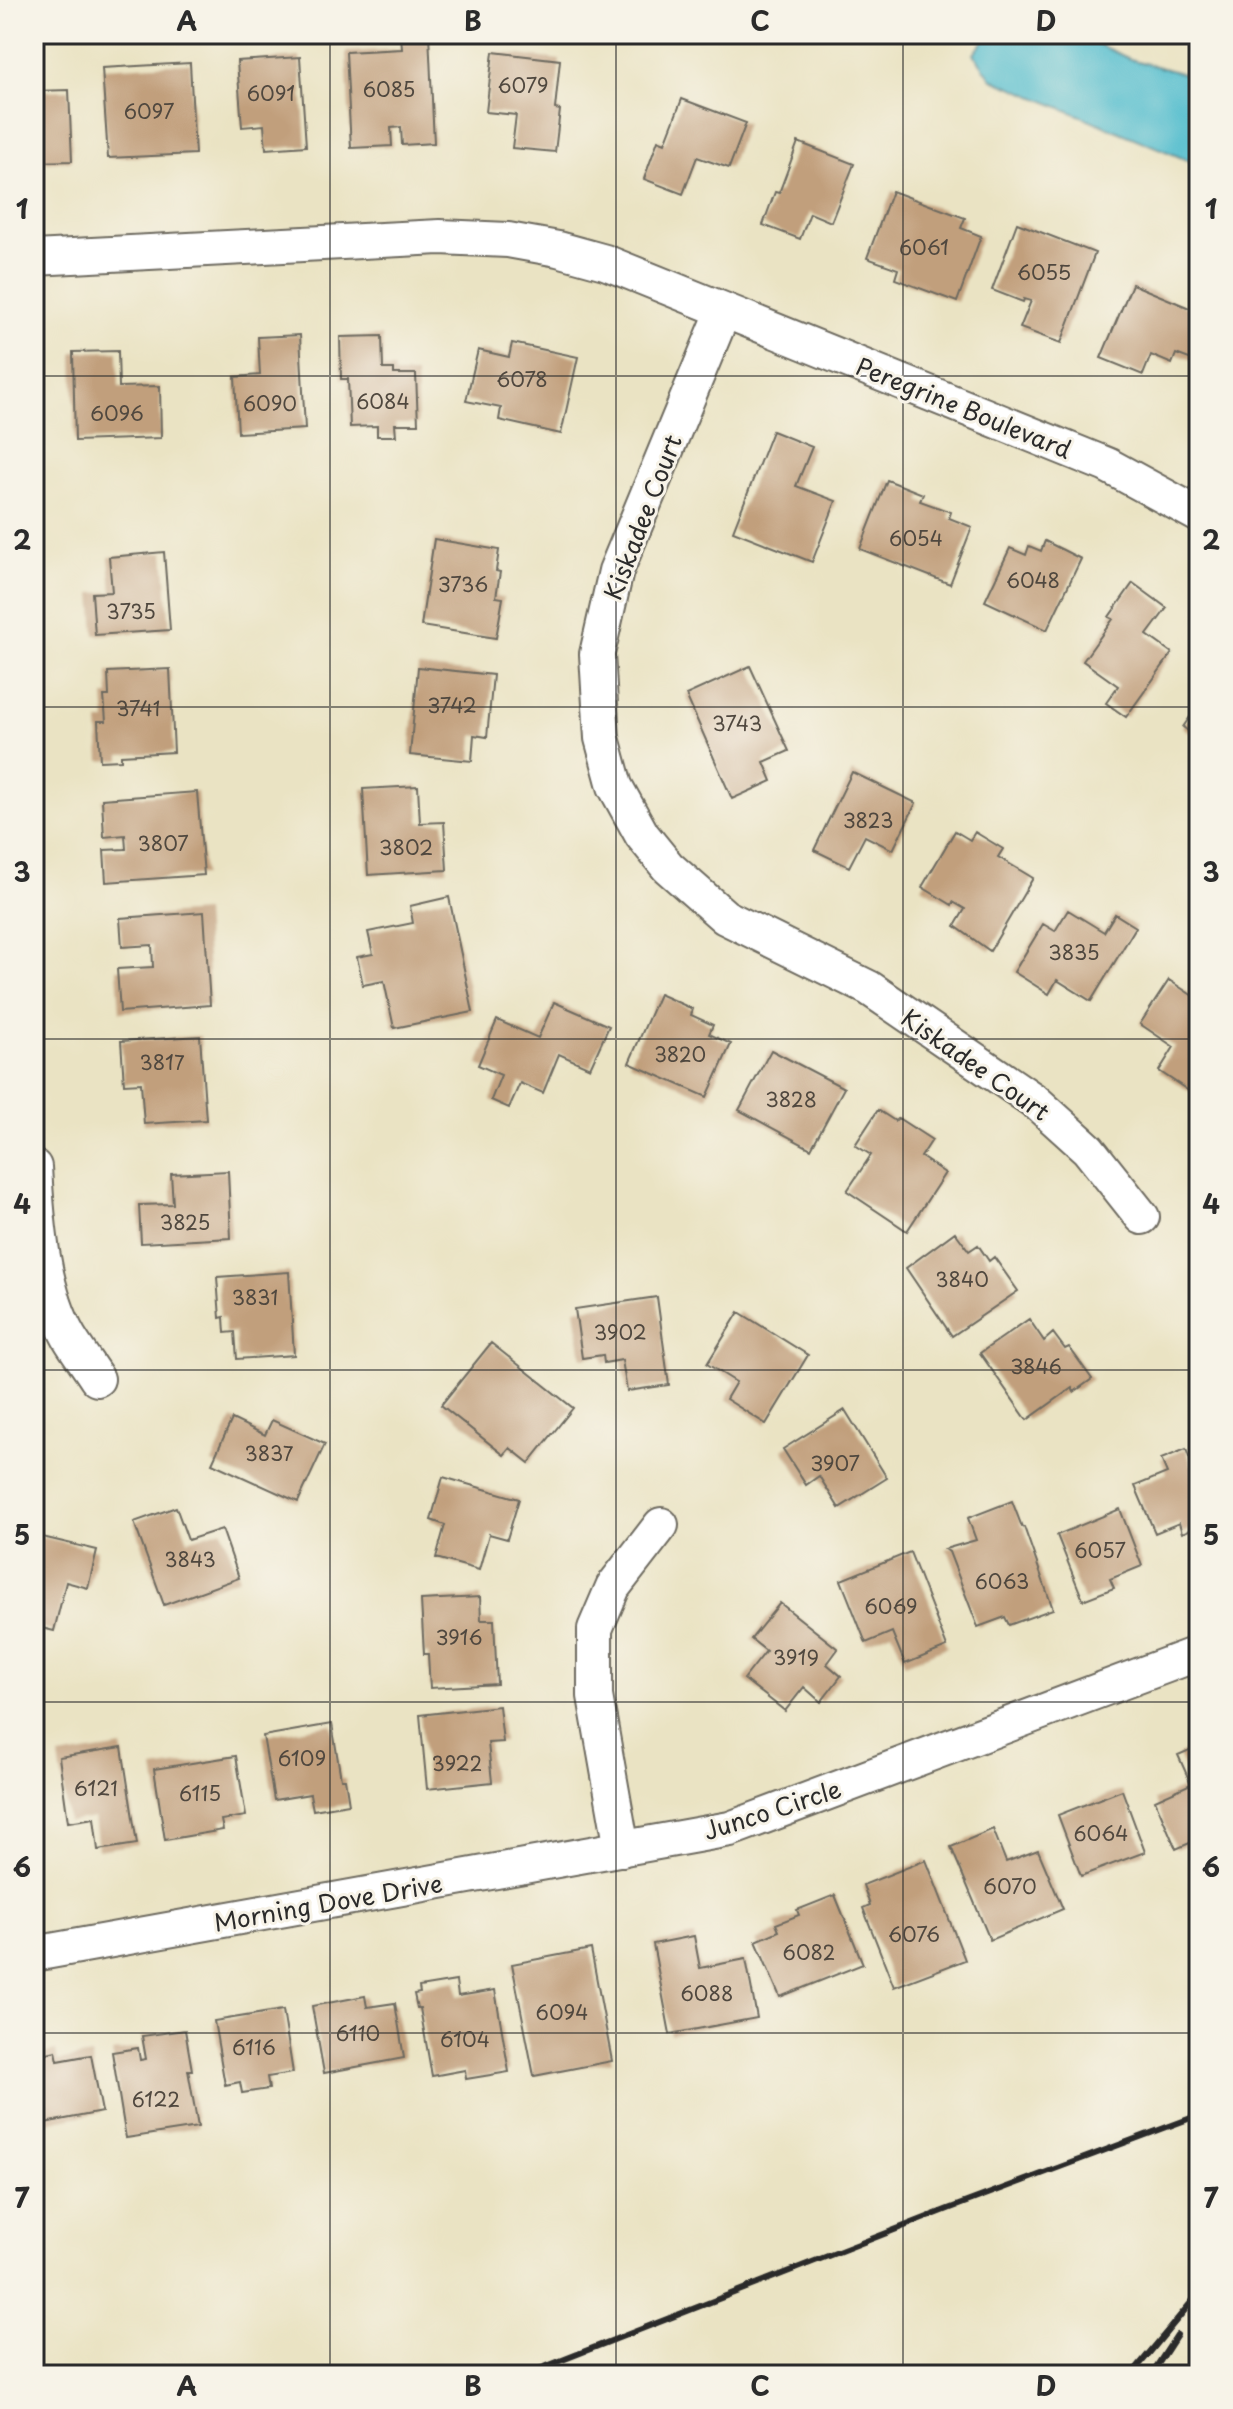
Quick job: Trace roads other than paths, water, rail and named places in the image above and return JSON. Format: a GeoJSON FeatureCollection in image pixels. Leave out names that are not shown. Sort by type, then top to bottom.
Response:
{"type":"FeatureCollection","features":[{"type":"Feature","properties":{"kind":"street"},"geometry":{"type":"LineString","coordinates":[[34,258],[440,237],[508,240],[605,262],[724,310]]}},
{"type":"Feature","properties":{"kind":"street","name":"Peregrine Boulevard"},"geometry":{"type":"LineString","coordinates":[[724,310],[1107,465],[1199,515]]}},
{"type":"Feature","properties":{"kind":"street","name":"Kiskadee Court"},"geometry":{"type":"LineString","coordinates":[[724,310],[616,571],[597,654],[602,738],[615,786],[642,835],[668,867],[725,917],[869,988],[1036,1102],[1088,1149],[1142,1217]]}},
{"type":"Feature","properties":{"kind":"street"},"geometry":{"type":"LineString","coordinates":[[34,1167],[37,1219],[51,1293],[68,1335],[97,1379]]}},
{"type":"Feature","properties":{"kind":"street"},"geometry":{"type":"LineString","coordinates":[[622,1849],[595,1696],[595,1629],[613,1587],[661,1525]]}},
{"type":"Feature","properties":{"kind":"street","name":"Junco Circle"},"geometry":{"type":"LineString","coordinates":[[622,1849],[730,1829],[1199,1653]]}},
{"type":"Feature","properties":{"kind":"street","name":"Morning Dove Drive"},"geometry":{"type":"LineString","coordinates":[[34,1954],[622,1849]]}},
{"type":"Feature","properties":{"kind":"water"},"geometry":{"type":"Polygon","coordinates":[[[989,34],[1075,34],[1130,59],[1199,78],[1199,165],[992,79],[974,54],[989,34]]]}},
{"type":"Feature","properties":{"kind":"railway"},"geometry":{"type":"LineString","coordinates":[[524,2375],[948,2209],[1199,2115]]}},
{"type":"Feature","properties":{"kind":"railway"},"geometry":{"type":"LineString","coordinates":[[1131,2375],[1199,2293]]}},
{"type":"Feature","properties":{"kind":"railway"},"geometry":{"type":"LineString","coordinates":[[1151,2375],[1177,2335]]}}]}
